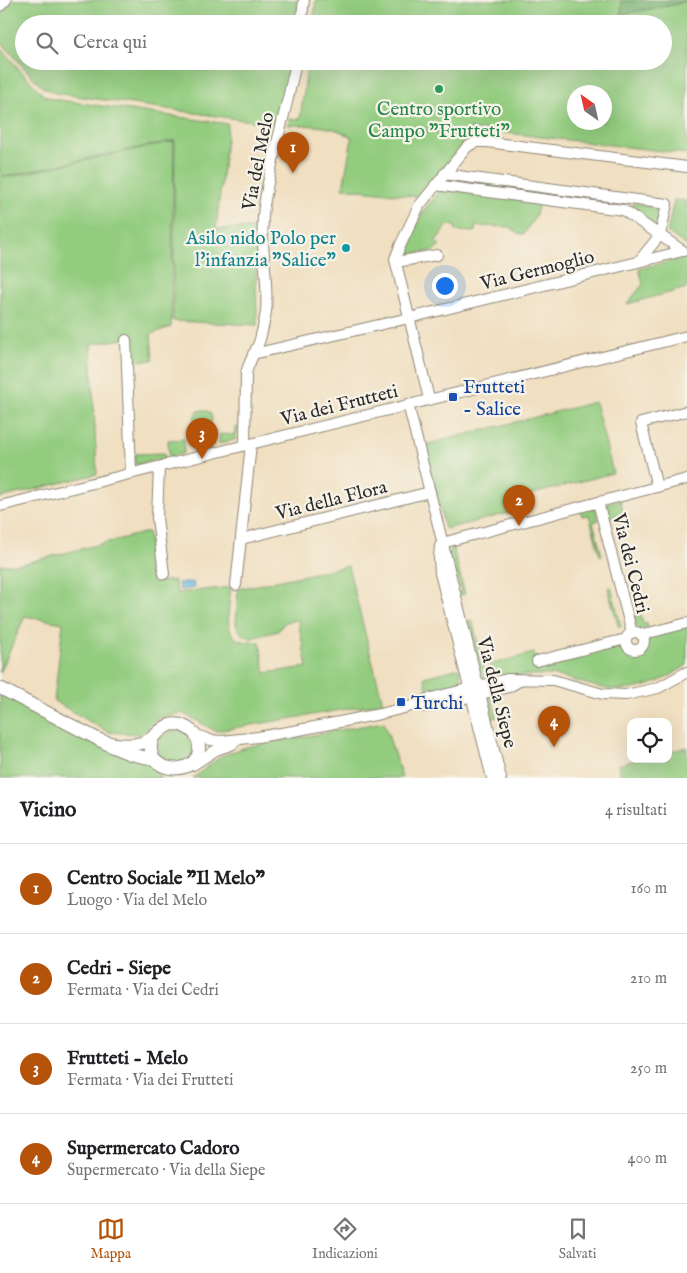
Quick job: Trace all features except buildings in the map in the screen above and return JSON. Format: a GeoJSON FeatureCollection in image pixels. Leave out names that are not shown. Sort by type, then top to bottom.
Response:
{"type":"FeatureCollection","features":[{"type":"Feature","properties":{"kind":"main road"},"geometry":{"type":"LineString","coordinates":[[0,688],[121,751],[160,769],[174,773],[185,771],[198,757],[198,742],[194,734],[186,727],[174,724],[160,729],[154,737],[151,751],[160,769]]}},
{"type":"Feature","properties":{"kind":"main road"},"geometry":{"type":"LineString","coordinates":[[99,740],[120,745],[140,744],[154,737]]}},
{"type":"Feature","properties":{"kind":"street"},"geometry":{"type":"LineString","coordinates":[[0,6],[6,0]]}},
{"type":"Feature","properties":{"kind":"street"},"geometry":{"type":"LineString","coordinates":[[302,15],[304,0]]}},
{"type":"Feature","properties":{"kind":"street","name":"Via del Melo"},"geometry":{"type":"LineString","coordinates":[[236,585],[248,444],[246,373],[261,335],[266,313],[267,296],[262,242],[265,202],[294,70]]}},
{"type":"Feature","properties":{"kind":"street"},"geometry":{"type":"LineString","coordinates":[[429,399],[396,262],[400,246],[419,206],[467,147],[479,142],[687,167]]}},
{"type":"Feature","properties":{"kind":"street"},"geometry":{"type":"LineString","coordinates":[[444,174],[667,204],[660,235],[639,262]]}},
{"type":"Feature","properties":{"kind":"street"},"geometry":{"type":"LineString","coordinates":[[435,185],[619,209],[660,235]]}},
{"type":"Feature","properties":{"kind":"street"},"geometry":{"type":"LineString","coordinates":[[553,200],[556,189]]}},
{"type":"Feature","properties":{"kind":"street"},"geometry":{"type":"LineString","coordinates":[[584,205],[586,193]]}},
{"type":"Feature","properties":{"kind":"street"},"geometry":{"type":"LineString","coordinates":[[619,209],[622,198]]}},
{"type":"Feature","properties":{"kind":"street","name":"Via Germoglio"},"geometry":{"type":"LineString","coordinates":[[253,354],[410,318],[683,251],[660,235]]}},
{"type":"Feature","properties":{"kind":"street"},"geometry":{"type":"LineString","coordinates":[[396,262],[437,256]]}},
{"type":"Feature","properties":{"kind":"street","name":"Via dei Frutteti"},"geometry":{"type":"LineString","coordinates":[[0,506],[687,336]]}},
{"type":"Feature","properties":{"kind":"street"},"geometry":{"type":"LineString","coordinates":[[126,340],[131,474]]}},
{"type":"Feature","properties":{"kind":"street","name":"Via della Siepe"},"geometry":{"type":"LineString","coordinates":[[408,404],[442,543],[439,553],[439,566],[452,601],[496,776]]}},
{"type":"Feature","properties":{"kind":"street"},"geometry":{"type":"LineString","coordinates":[[658,487],[641,423],[687,411]]}},
{"type":"Feature","properties":{"kind":"street"},"geometry":{"type":"LineString","coordinates":[[159,466],[157,518],[164,574]]}},
{"type":"Feature","properties":{"kind":"street","name":"Via dei Cedri"},"geometry":{"type":"LineString","coordinates":[[442,543],[687,479]]}},
{"type":"Feature","properties":{"kind":"street","name":"Via della Flora"},"geometry":{"type":"LineString","coordinates":[[241,540],[430,492]]}},
{"type":"Feature","properties":{"kind":"street","name":"Via dei Cedri"},"geometry":{"type":"LineString","coordinates":[[598,502],[633,635]]}},
{"type":"Feature","properties":{"kind":"street","name":"Via dei Cedri"},"geometry":{"type":"LineString","coordinates":[[537,661],[687,622]]}},
{"type":"Feature","properties":{"kind":"street"},"geometry":{"type":"LineString","coordinates":[[194,734],[210,740],[258,737],[338,723],[474,691],[510,687],[521,680],[553,680],[603,694],[626,696],[658,688],[687,672]]}},
{"type":"Feature","properties":{"kind":"street"},"geometry":{"type":"LineString","coordinates":[[185,771],[222,748],[258,737]]}},
{"type":"Feature","properties":{"kind":"green space"},"geometry":{"type":"Polygon","coordinates":[[[13,0],[298,0],[296,15],[15,15],[15,57],[0,41],[0,13],[13,0]]]}},
{"type":"Feature","properties":{"kind":"green space"},"geometry":{"type":"Polygon","coordinates":[[[316,0],[622,0],[621,14],[678,4],[687,0],[687,154],[468,129],[468,134],[417,130],[470,136],[420,197],[343,188],[352,138],[345,133],[329,128],[288,125],[289,119],[300,119],[307,70],[672,70],[672,15],[314,15],[316,0]]]}},
{"type":"Feature","properties":{"kind":"green space"},"geometry":{"type":"Polygon","coordinates":[[[622,0],[687,0],[678,4],[621,14],[622,0]]]}},
{"type":"Feature","properties":{"kind":"green space"},"geometry":{"type":"Polygon","coordinates":[[[0,48],[15,64],[15,70],[20,70],[43,95],[52,99],[228,124],[216,229],[255,228],[257,325],[173,321],[175,140],[7,176],[0,174],[0,48]]]}},
{"type":"Feature","properties":{"kind":"green space"},"geometry":{"type":"Polygon","coordinates":[[[26,70],[290,70],[279,125],[55,93],[41,86],[26,70]]]}},
{"type":"Feature","properties":{"kind":"green space"},"geometry":{"type":"Polygon","coordinates":[[[174,141],[171,327],[151,334],[153,360],[130,361],[129,338],[91,344],[97,474],[0,498],[0,176],[8,177],[174,141]]]}},
{"type":"Feature","properties":{"kind":"green space"},"geometry":{"type":"Polygon","coordinates":[[[450,178],[551,191],[551,197],[450,184],[450,178]]]}},
{"type":"Feature","properties":{"kind":"green space"},"geometry":{"type":"Polygon","coordinates":[[[442,189],[539,202],[536,215],[524,234],[519,234],[510,227],[476,226],[475,232],[456,231],[455,226],[448,225],[435,242],[440,245],[433,251],[402,255],[424,210],[442,189]]]}},
{"type":"Feature","properties":{"kind":"green space"},"geometry":{"type":"Polygon","coordinates":[[[674,200],[687,201],[687,246],[667,232],[674,200]]]}},
{"type":"Feature","properties":{"kind":"green space"},"geometry":{"type":"Polygon","coordinates":[[[633,203],[662,208],[658,228],[631,209],[633,203]]]}},
{"type":"Feature","properties":{"kind":"green space"},"geometry":{"type":"Polygon","coordinates":[[[687,257],[687,288],[627,304],[643,284],[639,269],[687,257]]]}},
{"type":"Feature","properties":{"kind":"green space"},"geometry":{"type":"Polygon","coordinates":[[[595,402],[613,473],[514,499],[517,511],[445,529],[424,445],[595,402]]]}},
{"type":"Feature","properties":{"kind":"green space"},"geometry":{"type":"Polygon","coordinates":[[[203,410],[209,413],[212,419],[209,425],[203,428],[197,425],[194,419],[197,413],[203,410]]]}},
{"type":"Feature","properties":{"kind":"green space"},"geometry":{"type":"Polygon","coordinates":[[[235,427],[238,427],[236,439],[219,444],[220,434],[234,435],[235,427]]]}},
{"type":"Feature","properties":{"kind":"green space"},"geometry":{"type":"Polygon","coordinates":[[[184,439],[184,453],[169,457],[168,440],[184,439]]]}},
{"type":"Feature","properties":{"kind":"green space"},"geometry":{"type":"Polygon","coordinates":[[[164,453],[165,458],[135,465],[135,454],[164,453]]]}},
{"type":"Feature","properties":{"kind":"green space"},"geometry":{"type":"Polygon","coordinates":[[[620,500],[624,514],[607,518],[606,506],[608,503],[620,500]]]}},
{"type":"Feature","properties":{"kind":"green space"},"geometry":{"type":"Polygon","coordinates":[[[593,508],[599,520],[593,522],[602,555],[600,556],[589,515],[582,516],[580,510],[593,508]]]}},
{"type":"Feature","properties":{"kind":"green space"},"geometry":{"type":"Polygon","coordinates":[[[148,532],[155,582],[174,580],[177,593],[231,587],[229,626],[236,638],[243,641],[260,642],[265,673],[307,667],[298,620],[285,622],[278,631],[251,638],[243,635],[236,625],[238,589],[348,566],[383,703],[216,731],[182,713],[159,718],[141,734],[108,732],[54,701],[63,623],[25,616],[0,673],[0,565],[21,564],[148,532]]]}},
{"type":"Feature","properties":{"kind":"green space"},"geometry":{"type":"Polygon","coordinates":[[[452,544],[465,594],[457,596],[456,593],[461,591],[456,573],[451,574],[448,556],[452,544]]]}},
{"type":"Feature","properties":{"kind":"green space"},"geometry":{"type":"Polygon","coordinates":[[[611,587],[621,626],[618,626],[608,588],[611,587]]]}},
{"type":"Feature","properties":{"kind":"green space"},"geometry":{"type":"Polygon","coordinates":[[[641,615],[643,624],[647,623],[648,628],[640,630],[636,626],[633,617],[641,615]]]}},
{"type":"Feature","properties":{"kind":"green space"},"geometry":{"type":"Polygon","coordinates":[[[472,620],[487,678],[482,678],[476,669],[480,668],[469,624],[464,625],[463,622],[472,620]]]}},
{"type":"Feature","properties":{"kind":"green space"},"geometry":{"type":"Polygon","coordinates":[[[687,625],[687,665],[660,681],[640,687],[619,690],[609,689],[548,675],[524,675],[492,680],[489,665],[534,653],[537,664],[620,643],[626,650],[636,653],[647,646],[649,635],[687,625]]]}},
{"type":"Feature","properties":{"kind":"green space"},"geometry":{"type":"Polygon","coordinates":[[[459,668],[461,678],[457,687],[429,696],[424,677],[459,668]]]}},
{"type":"Feature","properties":{"kind":"green space"},"geometry":{"type":"Polygon","coordinates":[[[0,693],[147,762],[161,778],[0,778],[0,693]]]}},
{"type":"Feature","properties":{"kind":"green space"},"geometry":{"type":"Polygon","coordinates":[[[491,695],[497,717],[491,719],[485,696],[491,695]]]}},
{"type":"Feature","properties":{"kind":"green space"},"geometry":{"type":"Polygon","coordinates":[[[384,722],[402,778],[193,778],[221,756],[246,747],[384,722]]]}},
{"type":"Feature","properties":{"kind":"green space"},"geometry":{"type":"Polygon","coordinates":[[[173,729],[184,732],[191,737],[194,755],[173,769],[155,752],[157,740],[173,729]]]}},
{"type":"Feature","properties":{"kind":"green space"},"geometry":{"type":"Polygon","coordinates":[[[687,747],[687,778],[622,778],[618,765],[627,763],[672,763],[672,751],[687,747]]]}},
{"type":"Feature","properties":{"kind":"water"},"geometry":{"type":"Polygon","coordinates":[[[193,582],[194,588],[179,590],[178,583],[193,582]]]}},
{"type":"Feature","properties":{"kind":"place","name":"Centro sportivo Campo \"Frutteti\""},"geometry":{"type":"Point","coordinates":[439,89]}},
{"type":"Feature","properties":{"kind":"place","name":"Centro Sociale \"Il Melo\""},"geometry":{"type":"Point","coordinates":[293,173]}},
{"type":"Feature","properties":{"kind":"place","name":"Asilo nido Polo per l'infanzia \"Salice\""},"geometry":{"type":"Point","coordinates":[346,248]}},
{"type":"Feature","properties":{"kind":"place","name":"Frutteti - Salice"},"geometry":{"type":"Point","coordinates":[453,397]}},
{"type":"Feature","properties":{"kind":"place","name":"Frutteti - Melo"},"geometry":{"type":"Point","coordinates":[202,459]}},
{"type":"Feature","properties":{"kind":"place","name":"Cedri - Siepe"},"geometry":{"type":"Point","coordinates":[519,526]}},
{"type":"Feature","properties":{"kind":"place","name":"Turchi"},"geometry":{"type":"Point","coordinates":[401,702]}},
{"type":"Feature","properties":{"kind":"place","name":"Supermercato Cadoro"},"geometry":{"type":"Point","coordinates":[554,747]}}]}
